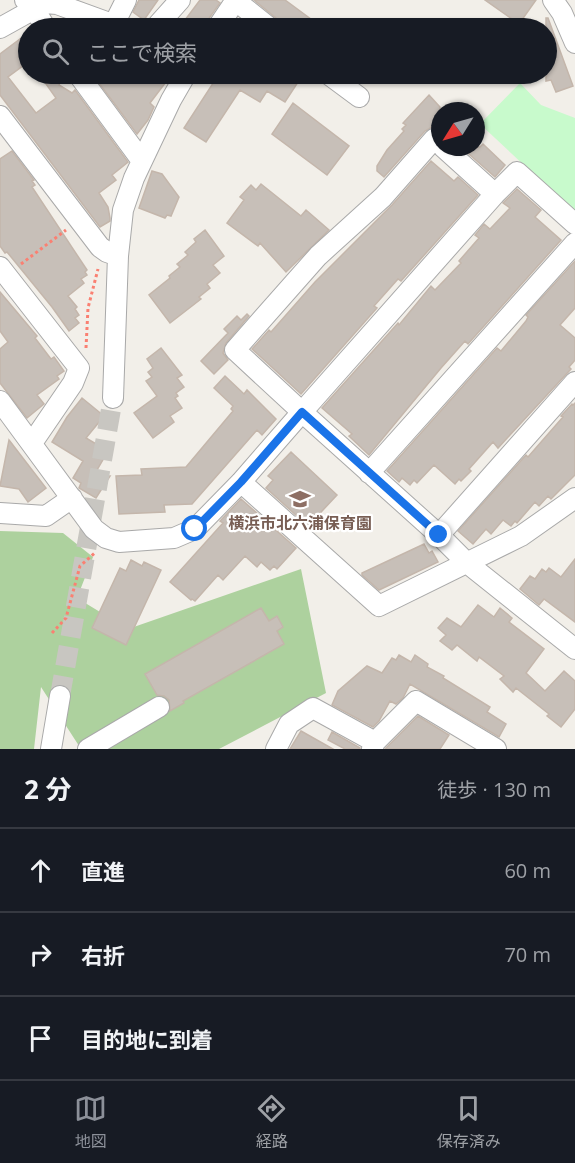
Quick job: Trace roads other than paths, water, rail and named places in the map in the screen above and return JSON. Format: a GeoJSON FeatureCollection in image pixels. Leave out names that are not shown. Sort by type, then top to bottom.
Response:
{"type":"FeatureCollection","features":[{"type":"Feature","properties":{"kind":"street"},"geometry":{"type":"LineString","coordinates":[[120,18],[126,0]]}},
{"type":"Feature","properties":{"kind":"street"},"geometry":{"type":"LineString","coordinates":[[164,18],[180,0]]}},
{"type":"Feature","properties":{"kind":"street"},"geometry":{"type":"LineString","coordinates":[[553,0],[562,13],[575,43]]}},
{"type":"Feature","properties":{"kind":"street"},"geometry":{"type":"LineString","coordinates":[[224,18],[236,1],[257,18]]}},
{"type":"Feature","properties":{"kind":"street"},"geometry":{"type":"LineString","coordinates":[[0,28],[11,23],[29,4],[57,4],[96,18]]}},
{"type":"Feature","properties":{"kind":"street"},"geometry":{"type":"LineString","coordinates":[[29,4],[39,18]]}},
{"type":"Feature","properties":{"kind":"street"},"geometry":{"type":"LineString","coordinates":[[85,84],[142,161]]}},
{"type":"Feature","properties":{"kind":"street"},"geometry":{"type":"LineString","coordinates":[[109,259],[123,210],[142,161],[180,84]]}},
{"type":"Feature","properties":{"kind":"street"},"geometry":{"type":"LineString","coordinates":[[341,84],[359,97]]}},
{"type":"Feature","properties":{"kind":"street"},"geometry":{"type":"LineString","coordinates":[[0,116],[100,247],[107,252],[114,398]]}},
{"type":"Feature","properties":{"kind":"street"},"geometry":{"type":"LineString","coordinates":[[431,142],[383,197],[318,256],[235,350],[467,563],[575,649]]}},
{"type":"Feature","properties":{"kind":"street"},"geometry":{"type":"LineString","coordinates":[[452,156],[495,194]]}},
{"type":"Feature","properties":{"kind":"street"},"geometry":{"type":"LineString","coordinates":[[0,401],[94,529],[106,538],[119,542],[174,538],[195,529],[241,482],[495,194],[517,172],[575,224]]}},
{"type":"Feature","properties":{"kind":"street"},"geometry":{"type":"LineString","coordinates":[[369,473],[575,243]]}},
{"type":"Feature","properties":{"kind":"street"},"geometry":{"type":"LineString","coordinates":[[0,267],[79,368],[73,383],[32,443]]}},
{"type":"Feature","properties":{"kind":"street"},"geometry":{"type":"LineString","coordinates":[[439,535],[575,382]]}},
{"type":"Feature","properties":{"kind":"street"},"geometry":{"type":"LineString","coordinates":[[241,482],[379,606],[521,536],[575,498]]}},
{"type":"Feature","properties":{"kind":"street"},"geometry":{"type":"LineString","coordinates":[[0,513],[46,516],[72,498]]}},
{"type":"Feature","properties":{"kind":"street"},"geometry":{"type":"LineString","coordinates":[[51,749],[60,696]]}},
{"type":"Feature","properties":{"kind":"street"},"geometry":{"type":"LineString","coordinates":[[276,749],[289,724],[313,708],[373,746],[416,701],[496,749]]}},
{"type":"Feature","properties":{"kind":"street"},"geometry":{"type":"LineString","coordinates":[[88,749],[159,707]]}},
{"type":"Feature","properties":{"kind":"tunnel"},"geometry":{"type":"LineString","coordinates":[[60,696],[113,398]]}},
{"type":"Feature","properties":{"kind":"place","name":"横浜市北六浦保育園"},"geometry":{"type":"Point","coordinates":[300,499]}}]}
